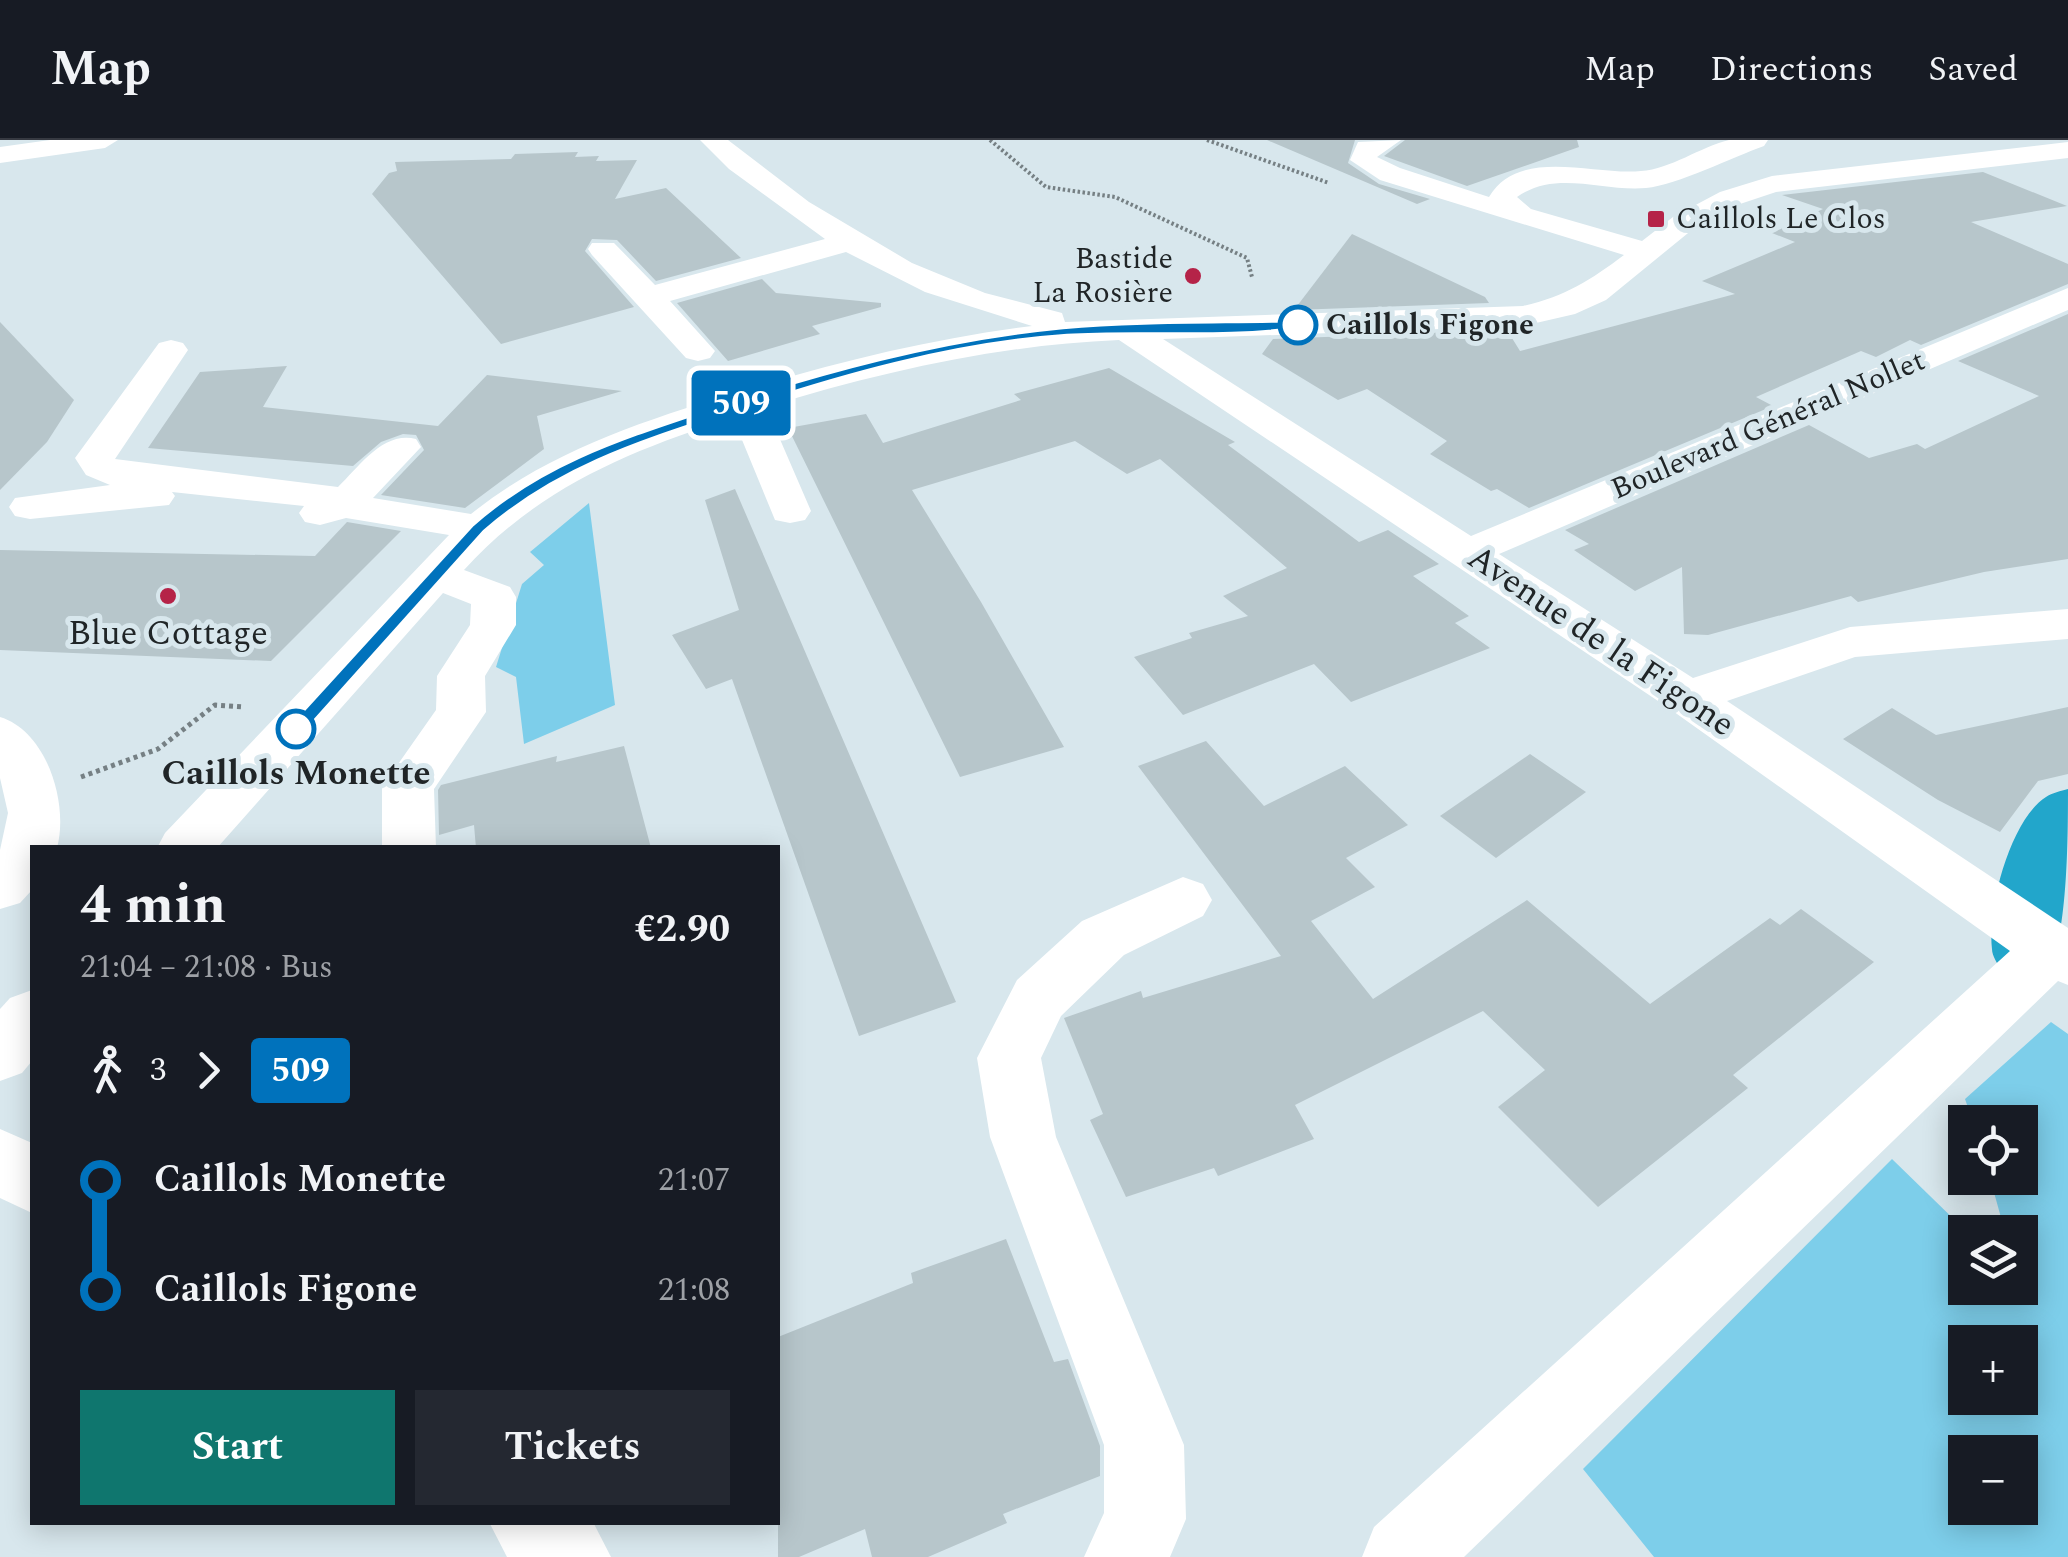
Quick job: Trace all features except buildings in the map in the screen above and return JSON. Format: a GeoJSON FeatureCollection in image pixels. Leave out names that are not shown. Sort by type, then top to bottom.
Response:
{"type":"FeatureCollection","features":[{"type":"Feature","properties":{"kind":"street"},"geometry":{"type":"LineString","coordinates":[[0,155],[105,140]]}},
{"type":"Feature","properties":{"kind":"street"},"geometry":{"type":"LineString","coordinates":[[702,144],[748,140]]}},
{"type":"Feature","properties":{"kind":"street"},"geometry":{"type":"LineString","coordinates":[[1388,140],[1367,148],[1363,160],[1390,174],[1648,252]]}},
{"type":"Feature","properties":{"kind":"street"},"geometry":{"type":"LineString","coordinates":[[1520,214],[1504,204],[1502,197],[1524,181],[1566,174],[1646,180],[1756,140]]}},
{"type":"Feature","properties":{"kind":"street"},"geometry":{"type":"LineString","coordinates":[[702,144],[754,202],[835,245],[932,307],[952,324],[964,345]]}},
{"type":"Feature","properties":{"kind":"street"},"geometry":{"type":"LineString","coordinates":[[187,845],[478,528],[507,503],[597,452],[745,402],[902,357],[964,345],[1115,330],[1523,316],[1563,307],[1595,293],[1700,213],[1772,184],[2054,151]]}},
{"type":"Feature","properties":{"kind":"street"},"geometry":{"type":"LineString","coordinates":[[648,297],[835,245],[993,309],[1115,330]]}},
{"type":"Feature","properties":{"kind":"street"},"geometry":{"type":"LineString","coordinates":[[603,249],[698,351]]}},
{"type":"Feature","properties":{"kind":"street","name":"Boulevard Général Nollet"},"geometry":{"type":"LineString","coordinates":[[1468,552],[2068,298]]}},
{"type":"Feature","properties":{"kind":"street","name":"Avenue de la Figone"},"geometry":{"type":"LineString","coordinates":[[1115,330],[1468,552],[1687,697],[2060,954]]}},
{"type":"Feature","properties":{"kind":"street"},"geometry":{"type":"LineString","coordinates":[[171,350],[96,458],[100,467],[112,473],[330,497],[343,505],[478,528]]}},
{"type":"Feature","properties":{"kind":"street"},"geometry":{"type":"LineString","coordinates":[[745,402],[790,511]]}},
{"type":"Feature","properties":{"kind":"street"},"geometry":{"type":"LineString","coordinates":[[30,507],[131,494],[316,514],[343,505],[402,447]]}},
{"type":"Feature","properties":{"kind":"street"},"geometry":{"type":"LineString","coordinates":[[409,845],[408,787],[461,712],[462,676],[493,625],[494,597],[436,575]]}},
{"type":"Feature","properties":{"kind":"street"},"geometry":{"type":"LineString","coordinates":[[1687,697],[1850,642],[2068,624]]}},
{"type":"Feature","properties":{"kind":"street"},"geometry":{"type":"LineString","coordinates":[[0,735],[11,748],[33,795],[33,845]]}},
{"type":"Feature","properties":{"kind":"street"},"geometry":{"type":"LineString","coordinates":[[0,888],[16,874],[30,850]]}},
{"type":"Feature","properties":{"kind":"street"},"geometry":{"type":"LineString","coordinates":[[1126,1557],[1145,1518],[1144,1445],[1023,1137],[1010,1058],[1039,998],[1103,938],[1183,900]]}},
{"type":"Feature","properties":{"kind":"street"},"geometry":{"type":"LineString","coordinates":[[1404,1557],[2060,954]]}},
{"type":"Feature","properties":{"kind":"street"},"geometry":{"type":"LineString","coordinates":[[0,1053],[30,1018]]}},
{"type":"Feature","properties":{"kind":"street"},"geometry":{"type":"LineString","coordinates":[[0,1162],[30,1179]]}},
{"type":"Feature","properties":{"kind":"street"},"geometry":{"type":"LineString","coordinates":[[533,1525],[569,1557]]}},
{"type":"Feature","properties":{"kind":"path"},"geometry":{"type":"LineString","coordinates":[[990,140],[1046,187],[1114,197],[1247,258],[1252,277]]}},
{"type":"Feature","properties":{"kind":"path"},"geometry":{"type":"LineString","coordinates":[[1207,140],[1344,188]]}},
{"type":"Feature","properties":{"kind":"path"},"geometry":{"type":"LineString","coordinates":[[33,795],[158,749],[215,705],[310,713]]}},
{"type":"Feature","properties":{"kind":"shaded area"},"geometry":{"type":"Polygon","coordinates":[[[589,503],[615,705],[524,744],[516,677],[496,667],[522,584],[544,565],[530,552],[589,503]]]}},
{"type":"Feature","properties":{"kind":"shaded area"},"geometry":{"type":"Polygon","coordinates":[[[2051,1022],[2068,1034],[2068,1557],[1654,1557],[1583,1469],[1892,1159],[1950,1215],[1948,1305],[2038,1305],[2038,1215],[2000,1215],[1995,1195],[2038,1195],[2038,1105],[1967,1105],[1965,1099],[2051,1022]]]}},
{"type":"Feature","properties":{"kind":"waterway"},"geometry":{"type":"LineString","coordinates":[[2025,951],[2037,858],[2068,812]]}},
{"type":"Feature","properties":{"kind":"bus line","name":"509"},"geometry":{"type":"LineString","coordinates":[[296,729],[478,528],[507,503],[597,452],[772,393],[902,357],[1000,338],[1065,332],[1298,325]]}},
{"type":"Feature","properties":{"kind":"place","name":"Caillols Le Clos"},"geometry":{"type":"Point","coordinates":[1656,219]}},
{"type":"Feature","properties":{"kind":"place","name":"Bastide La Rosière"},"geometry":{"type":"Point","coordinates":[1193,276]}},
{"type":"Feature","properties":{"kind":"place","name":"Caillols Figone"},"geometry":{"type":"Point","coordinates":[1298,325]}},
{"type":"Feature","properties":{"kind":"place","name":"Blue Cottage"},"geometry":{"type":"Point","coordinates":[168,596]}},
{"type":"Feature","properties":{"kind":"place","name":"Caillols Monette"},"geometry":{"type":"Point","coordinates":[296,729]}}]}
